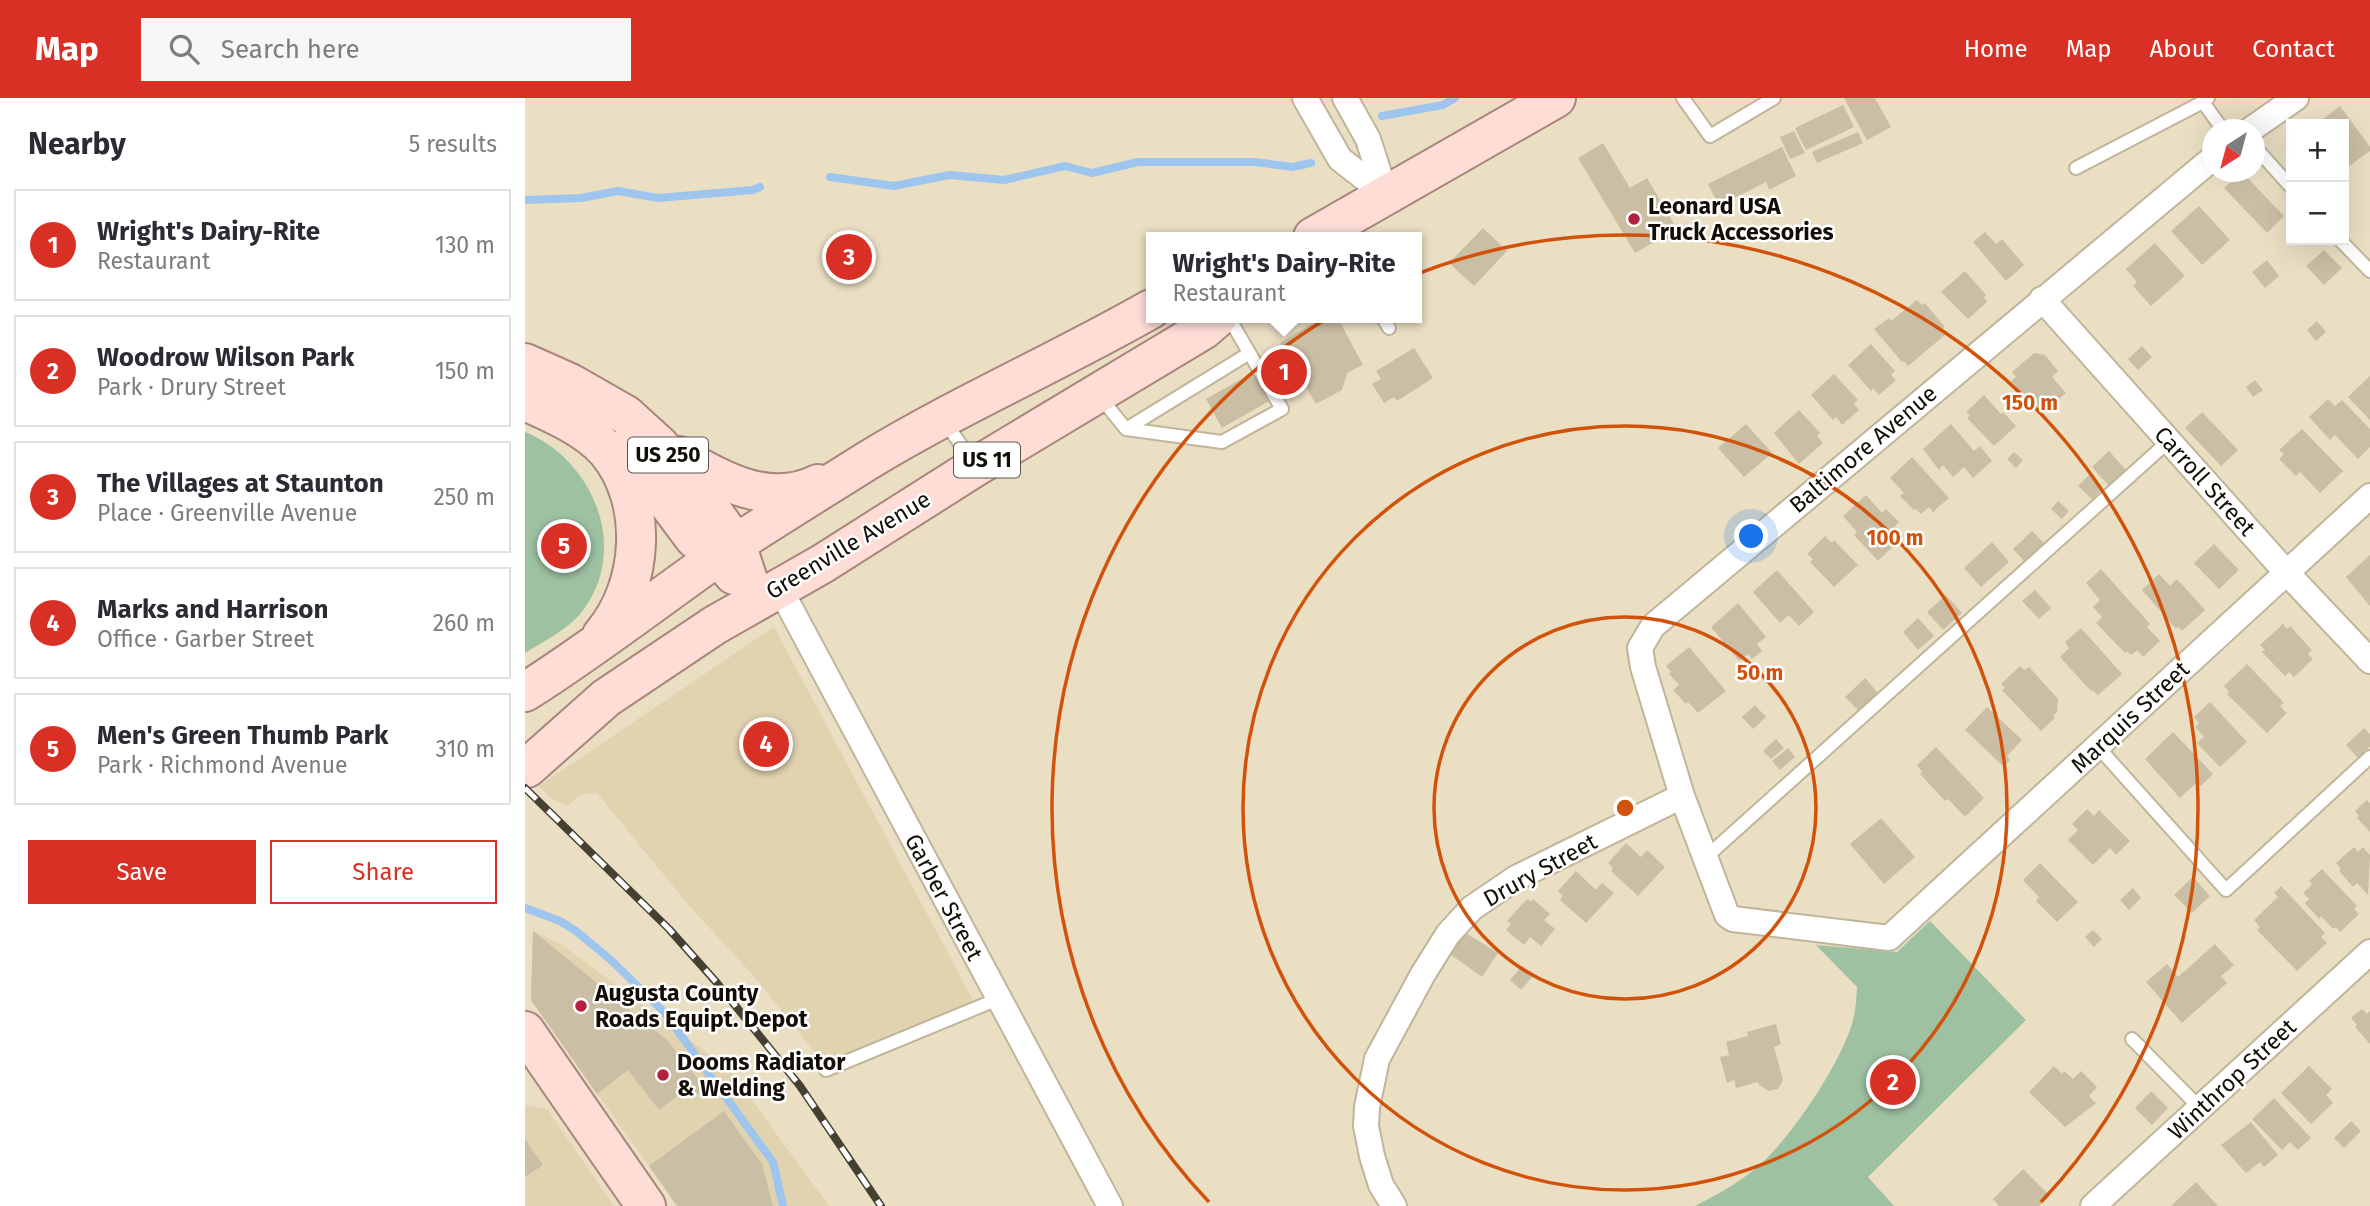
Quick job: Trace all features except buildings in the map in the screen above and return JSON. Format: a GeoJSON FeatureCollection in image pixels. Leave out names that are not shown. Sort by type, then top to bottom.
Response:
{"type":"FeatureCollection","features":[{"type":"Feature","properties":{"kind":"main road"},"geometry":{"type":"LineString","coordinates":[[1329,232],[1386,195],[1556,98]]}},
{"type":"Feature","properties":{"kind":"main road","name":"US 11"},"geometry":{"type":"LineString","coordinates":[[525,692],[584,654],[728,551],[868,461],[942,417],[1146,312]]}},
{"type":"Feature","properties":{"kind":"main road","name":"Greenville Avenue"},"geometry":{"type":"LineString","coordinates":[[527,768],[606,698],[767,594],[822,564],[1211,323]]}},
{"type":"Feature","properties":{"kind":"main road","name":"US 250"},"geometry":{"type":"LineString","coordinates":[[525,363],[570,383],[626,415],[659,445],[692,483],[728,551],[767,594]]}},
{"type":"Feature","properties":{"kind":"main road","name":"US 250"},"geometry":{"type":"LineString","coordinates":[[525,401],[596,440],[615,462],[627,486],[635,521],[635,550],[630,581],[608,628],[584,654]]}},
{"type":"Feature","properties":{"kind":"main road"},"geometry":{"type":"LineString","coordinates":[[596,440],[629,461],[646,476],[694,538],[728,551]]}},
{"type":"Feature","properties":{"kind":"main road"},"geometry":{"type":"LineString","coordinates":[[659,445],[715,477],[776,495],[806,490],[868,461]]}},
{"type":"Feature","properties":{"kind":"main road"},"geometry":{"type":"LineString","coordinates":[[531,1053],[646,1206]]}},
{"type":"Feature","properties":{"kind":"street"},"geometry":{"type":"LineString","coordinates":[[1305,98],[1341,159],[1386,195]]}},
{"type":"Feature","properties":{"kind":"street"},"geometry":{"type":"LineString","coordinates":[[1345,98],[1368,139],[1386,195]]}},
{"type":"Feature","properties":{"kind":"street"},"geometry":{"type":"LineString","coordinates":[[2265,120],[2296,98]]}},
{"type":"Feature","properties":{"kind":"street","name":"Baltimore Avenue"},"geometry":{"type":"LineString","coordinates":[[1682,796],[1640,654],[1640,648],[1653,626],[2202,167]]}},
{"type":"Feature","properties":{"kind":"street","name":"Carroll Street"},"geometry":{"type":"LineString","coordinates":[[2042,299],[2370,662]]}},
{"type":"Feature","properties":{"kind":"street","name":"Marquis Street"},"geometry":{"type":"LineString","coordinates":[[1705,859],[1723,908],[1733,919],[1889,938],[2370,496]]}},
{"type":"Feature","properties":{"kind":"street","name":"Garber Street"},"geometry":{"type":"LineString","coordinates":[[767,594],[998,999],[1111,1206]]}},
{"type":"Feature","properties":{"kind":"street"},"geometry":{"type":"LineString","coordinates":[[1682,796],[1705,859]]}},
{"type":"Feature","properties":{"kind":"street","name":"Drury Street"},"geometry":{"type":"LineString","coordinates":[[1394,1206],[1381,1185],[1368,1143],[1366,1126],[1377,1059],[1448,934],[1472,908],[1516,877],[1682,796]]}},
{"type":"Feature","properties":{"kind":"street","name":"Winthrop Street"},"geometry":{"type":"LineString","coordinates":[[2093,1206],[2370,952]]}},
{"type":"Feature","properties":{"kind":"lane"},"geometry":{"type":"LineString","coordinates":[[1683,98],[1710,136],[1774,98]]}},
{"type":"Feature","properties":{"kind":"lane"},"geometry":{"type":"LineString","coordinates":[[2076,168],[2205,100],[2216,119]]}},
{"type":"Feature","properties":{"kind":"lane"},"geometry":{"type":"LineString","coordinates":[[2265,158],[2286,182]]}},
{"type":"Feature","properties":{"kind":"lane"},"geometry":{"type":"LineString","coordinates":[[2345,245],[2370,271]]}},
{"type":"Feature","properties":{"kind":"lane"},"geometry":{"type":"LineString","coordinates":[[1098,394],[1126,429],[1222,442],[1282,409],[1232,323]]}},
{"type":"Feature","properties":{"kind":"lane"},"geometry":{"type":"LineString","coordinates":[[1126,429],[1248,354]]}},
{"type":"Feature","properties":{"kind":"lane"},"geometry":{"type":"LineString","coordinates":[[942,417],[975,467]]}},
{"type":"Feature","properties":{"kind":"lane"},"geometry":{"type":"LineString","coordinates":[[1705,859],[2170,440]]}},
{"type":"Feature","properties":{"kind":"lane"},"geometry":{"type":"LineString","coordinates":[[2098,747],[2225,890],[2370,757]]}},
{"type":"Feature","properties":{"kind":"lane"},"geometry":{"type":"LineString","coordinates":[[826,1070],[998,999]]}},
{"type":"Feature","properties":{"kind":"lane"},"geometry":{"type":"LineString","coordinates":[[2132,1039],[2200,1108]]}},
{"type":"Feature","properties":{"kind":"shaded area"},"geometry":{"type":"Polygon","coordinates":[[[774,627],[974,1002],[824,1064],[753,975],[691,908],[597,793],[579,795],[568,806],[552,799],[539,786],[774,627]]]}},
{"type":"Feature","properties":{"kind":"shaded area"},"geometry":{"type":"Polygon","coordinates":[[[533,931],[562,945],[729,1069],[829,1206],[677,1206],[531,1000],[533,931]]]}},
{"type":"Feature","properties":{"kind":"shaded area"},"geometry":{"type":"Polygon","coordinates":[[[525,1105],[547,1109],[614,1206],[525,1206],[525,1105]]]}},
{"type":"Feature","properties":{"kind":"green space"},"geometry":{"type":"Polygon","coordinates":[[[525,432],[549,445],[570,463],[586,485],[598,509],[603,535],[603,562],[596,588],[581,613],[562,630],[525,653],[525,432]]]}},
{"type":"Feature","properties":{"kind":"green space"},"geometry":{"type":"Polygon","coordinates":[[[1930,921],[2026,1020],[1868,1177],[1894,1206],[1695,1206],[1741,1179],[1778,1146],[1816,1095],[1846,1040],[1854,1015],[1857,987],[1816,945],[1897,952],[1930,921]]]}},
{"type":"Feature","properties":{"kind":"waterway"},"geometry":{"type":"LineString","coordinates":[[1382,116],[1443,105],[1455,98]]}},
{"type":"Feature","properties":{"kind":"waterway"},"geometry":{"type":"LineString","coordinates":[[830,177],[894,186],[949,175],[1004,180],[1065,166],[1092,173],[1138,162],[1255,162],[1292,167],[1311,163]]}},
{"type":"Feature","properties":{"kind":"waterway"},"geometry":{"type":"LineString","coordinates":[[525,200],[581,198],[618,191],[658,198],[753,190],[760,187]]}},
{"type":"Feature","properties":{"kind":"waterway"},"geometry":{"type":"LineString","coordinates":[[525,908],[560,921],[576,931],[611,960],[664,1012],[773,1162],[783,1206]]}},
{"type":"Feature","properties":{"kind":"railway"},"geometry":{"type":"LineString","coordinates":[[525,788],[669,929],[717,983],[800,1086],[881,1206]]}},
{"type":"Feature","properties":{"kind":"place","name":"Leonard USA Truck Accessories"},"geometry":{"type":"Point","coordinates":[1634,219]}},
{"type":"Feature","properties":{"kind":"place","name":"The Villages at Staunton"},"geometry":{"type":"Point","coordinates":[849,257]}},
{"type":"Feature","properties":{"kind":"place","name":"Wright's Dairy-Rite"},"geometry":{"type":"Point","coordinates":[1284,372]}},
{"type":"Feature","properties":{"kind":"place","name":"Men's Green Thumb Park"},"geometry":{"type":"Point","coordinates":[564,546]}},
{"type":"Feature","properties":{"kind":"place","name":"Marks and Harrison"},"geometry":{"type":"Point","coordinates":[766,744]}},
{"type":"Feature","properties":{"kind":"place","name":"Augusta County Roads Equipt. Depot"},"geometry":{"type":"Point","coordinates":[581,1006]}},
{"type":"Feature","properties":{"kind":"place","name":"Dooms Radiator & Welding"},"geometry":{"type":"Point","coordinates":[663,1075]}},
{"type":"Feature","properties":{"kind":"place","name":"Woodrow Wilson Park"},"geometry":{"type":"Point","coordinates":[1893,1082]}}]}
